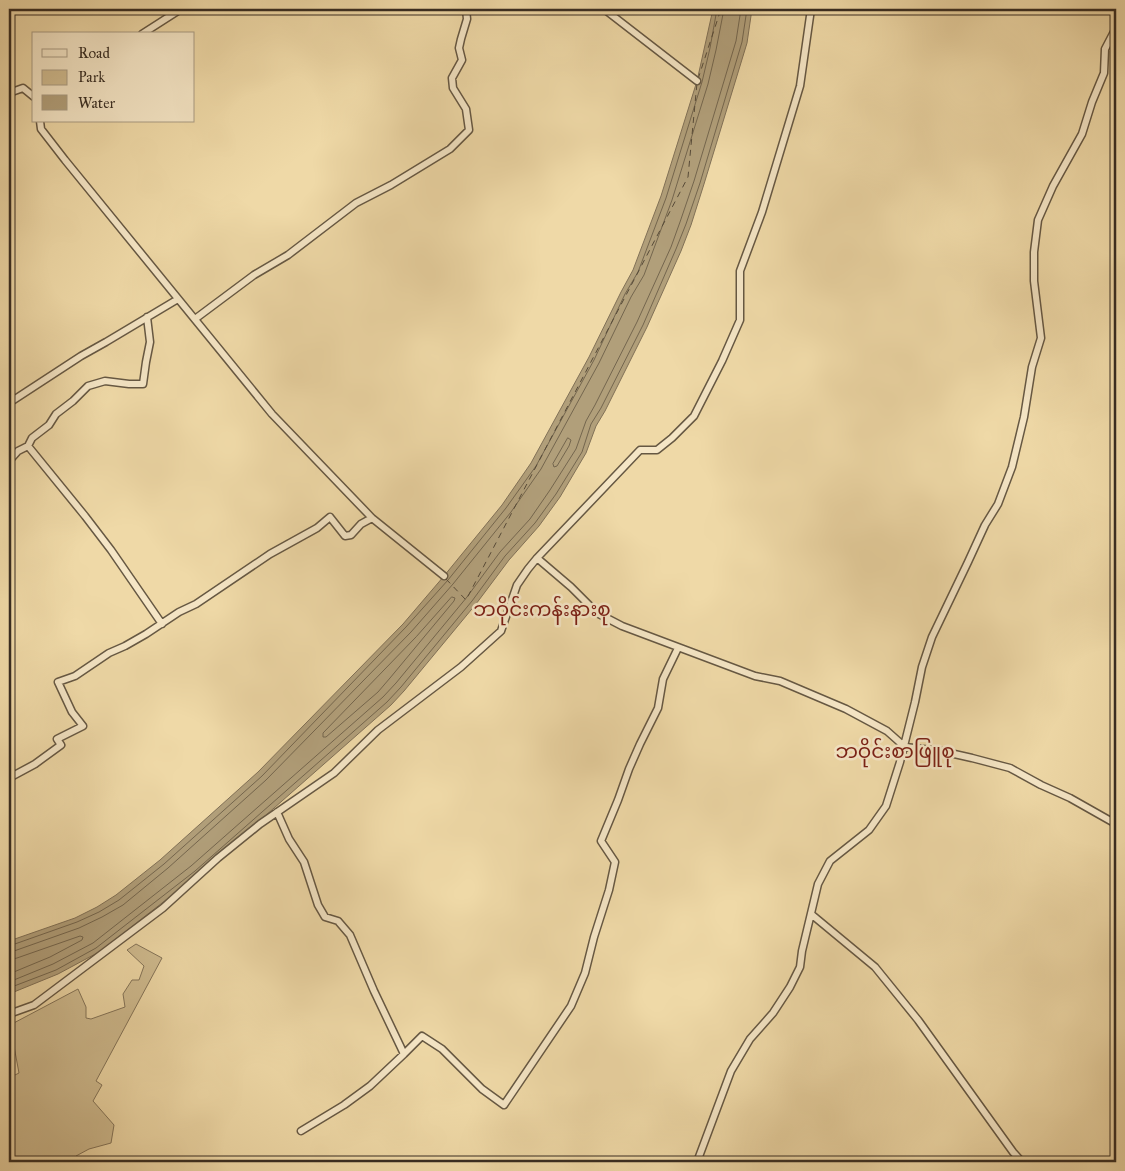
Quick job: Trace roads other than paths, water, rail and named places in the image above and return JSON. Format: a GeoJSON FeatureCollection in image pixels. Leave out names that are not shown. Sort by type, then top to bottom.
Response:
{"type":"FeatureCollection","features":[{"type":"Feature","properties":{"kind":"street"},"geometry":{"type":"LineString","coordinates":[[145,32],[181,9]]}},
{"type":"Feature","properties":{"kind":"street"},"geometry":{"type":"LineString","coordinates":[[195,319],[254,275],[288,255],[356,203],[391,185],[450,149],[469,130],[466,109],[453,88],[452,78],[462,60],[459,48],[466,19],[466,9]]}},
{"type":"Feature","properties":{"kind":"street"},"geometry":{"type":"LineString","coordinates":[[604,9],[697,81]]}},
{"type":"Feature","properties":{"kind":"street"},"geometry":{"type":"LineString","coordinates":[[9,1014],[34,1004],[163,908],[218,858],[277,812],[334,773],[378,730],[461,667],[501,631],[517,585],[537,558],[640,450],[657,450],[694,416],[740,320],[740,271],[762,212],[800,86],[811,9]]}},
{"type":"Feature","properties":{"kind":"street"},"geometry":{"type":"LineString","coordinates":[[697,1162],[731,1071],[750,1039],[773,1013],[800,967],[802,950],[818,884],[830,861],[869,830],[886,806],[904,746],[922,667],[932,637],[961,578],[984,524],[998,504],[1012,467],[1024,417],[1032,367],[1041,338],[1034,281],[1034,252],[1038,220],[1053,186],[1082,134],[1092,102],[1104,74],[1105,49],[1116,28]]}},
{"type":"Feature","properties":{"kind":"street"},"geometry":{"type":"LineString","coordinates":[[9,93],[23,88],[32,95]]}},
{"type":"Feature","properties":{"kind":"street"},"geometry":{"type":"LineString","coordinates":[[40,122],[40,129],[272,414],[372,518],[444,576]]}},
{"type":"Feature","properties":{"kind":"street"},"geometry":{"type":"LineString","coordinates":[[9,403],[74,360],[178,299]]}},
{"type":"Feature","properties":{"kind":"street"},"geometry":{"type":"LineString","coordinates":[[9,461],[18,451],[28,446],[32,438],[49,425],[56,414],[88,386],[105,381],[142,384],[150,342],[147,317]]}},
{"type":"Feature","properties":{"kind":"street"},"geometry":{"type":"LineString","coordinates":[[28,446],[86,516],[162,624]]}},
{"type":"Feature","properties":{"kind":"street"},"geometry":{"type":"LineString","coordinates":[[9,778],[35,764],[61,745],[58,738],[83,726],[72,712],[58,682],[75,676],[109,653],[125,646],[179,612],[196,604],[270,554],[317,528],[330,517],[345,536],[352,535],[361,524],[372,518]]}},
{"type":"Feature","properties":{"kind":"street"},"geometry":{"type":"LineString","coordinates":[[537,558],[571,587],[597,613],[622,626],[755,676],[780,682],[846,709],[887,731],[904,746],[940,751],[1010,768],[1070,798],[1116,824]]}},
{"type":"Feature","properties":{"kind":"street"},"geometry":{"type":"LineString","coordinates":[[301,1131],[344,1105],[370,1086],[422,1036],[442,1049],[482,1088],[504,1105],[571,1006],[585,973],[609,890],[615,862],[601,841],[633,761],[658,708],[662,679],[678,648]]}},
{"type":"Feature","properties":{"kind":"street"},"geometry":{"type":"LineString","coordinates":[[277,812],[289,839],[304,862],[318,905],[326,917],[338,921],[350,935],[404,1054]]}},
{"type":"Feature","properties":{"kind":"street"},"geometry":{"type":"LineString","coordinates":[[811,914],[875,967],[918,1020],[1022,1162]]}},
{"type":"Feature","properties":{"kind":"water"},"geometry":{"type":"Polygon","coordinates":[[[713,9],[752,9],[747,43],[704,184],[681,251],[647,327],[596,426],[586,453],[560,497],[476,604],[391,705],[198,875],[99,952],[58,974],[9,994],[9,941],[75,918],[97,907],[116,895],[160,860],[258,772],[403,624],[502,505],[531,463],[589,357],[633,270],[661,196],[697,81],[713,9]]]}},
{"type":"Feature","properties":{"kind":"district","name":"ဘဝိုင်းကန်းနားစု"},"geometry":{"type":"Point","coordinates":[542,609]}},
{"type":"Feature","properties":{"kind":"district","name":"ဘဝိုင်းစာဖြူစု"},"geometry":{"type":"Point","coordinates":[895,751]}}]}
